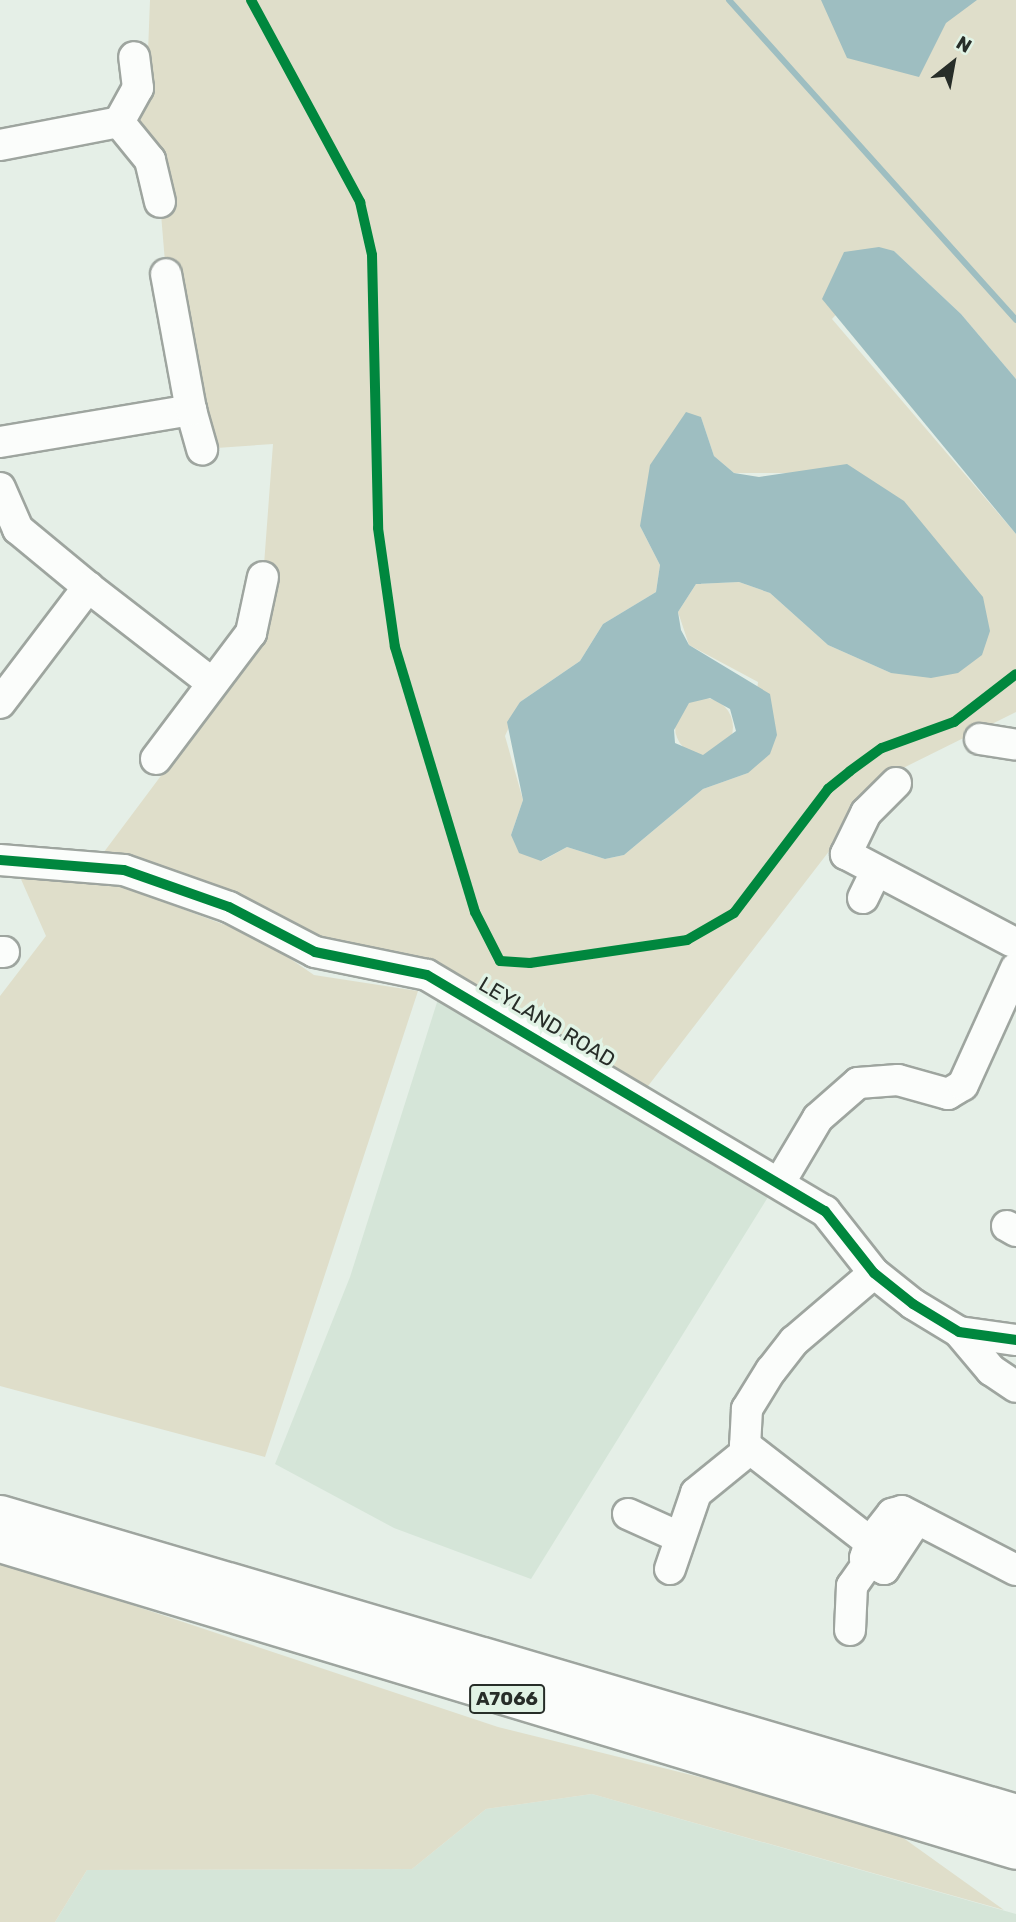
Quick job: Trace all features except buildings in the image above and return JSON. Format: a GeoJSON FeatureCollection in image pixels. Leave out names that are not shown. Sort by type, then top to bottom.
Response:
{"type":"FeatureCollection","features":[{"type":"Feature","properties":{"kind":"main road","name":"A7066"},"geometry":{"type":"LineString","coordinates":[[0,1514],[1016,1813]]}},
{"type":"Feature","properties":{"kind":"main road","name":"A7066"},"geometry":{"type":"LineString","coordinates":[[0,1543],[1016,1850]]}},
{"type":"Feature","properties":{"kind":"street"},"geometry":{"type":"LineString","coordinates":[[0,145],[119,122],[138,88],[134,57]]}},
{"type":"Feature","properties":{"kind":"street"},"geometry":{"type":"LineString","coordinates":[[119,122],[150,160],[160,202]]}},
{"type":"Feature","properties":{"kind":"street"},"geometry":{"type":"LineString","coordinates":[[166,274],[191,410],[202,449]]}},
{"type":"Feature","properties":{"kind":"street"},"geometry":{"type":"LineString","coordinates":[[0,442],[191,410]]}},
{"type":"Feature","properties":{"kind":"street"},"geometry":{"type":"LineString","coordinates":[[0,488],[6,521],[212,683]]}},
{"type":"Feature","properties":{"kind":"street"},"geometry":{"type":"LineString","coordinates":[[156,759],[251,633],[263,577]]}},
{"type":"Feature","properties":{"kind":"street"},"geometry":{"type":"LineString","coordinates":[[0,703],[88,587]]}},
{"type":"Feature","properties":{"kind":"street"},"geometry":{"type":"LineString","coordinates":[[980,738],[1016,745]]}},
{"type":"Feature","properties":{"kind":"street"},"geometry":{"type":"LineString","coordinates":[[780,1182],[818,1118],[858,1083],[898,1080],[948,1094],[963,1085],[1015,947],[846,854],[866,813],[896,783]]}},
{"type":"Feature","properties":{"kind":"street","name":"LEYLAND ROAD"},"geometry":{"type":"LineString","coordinates":[[0,860],[124,870],[229,907],[315,951],[427,975],[830,1214],[874,1273],[959,1332],[991,1370],[1016,1387]]}},
{"type":"Feature","properties":{"kind":"street"},"geometry":{"type":"LineString","coordinates":[[863,898],[876,871]]}},
{"type":"Feature","properties":{"kind":"street"},"geometry":{"type":"LineString","coordinates":[[869,1552],[749,1450],[745,1419],[760,1385],[794,1341],[874,1273]]}},
{"type":"Feature","properties":{"kind":"street","name":"LEYLAND ROAD"},"geometry":{"type":"LineString","coordinates":[[959,1332],[1016,1340]]}},
{"type":"Feature","properties":{"kind":"street"},"geometry":{"type":"LineString","coordinates":[[670,1569],[696,1493],[749,1450]]}},
{"type":"Feature","properties":{"kind":"street"},"geometry":{"type":"LineString","coordinates":[[850,1630],[842,1589],[895,1511],[917,1519],[1016,1570]]}},
{"type":"Feature","properties":{"kind":"street"},"geometry":{"type":"LineString","coordinates":[[628,1514],[679,1537]]}},
{"type":"Feature","properties":{"kind":"shaded area"},"geometry":{"type":"Polygon","coordinates":[[[150,0],[1016,0],[1016,379],[961,314],[894,251],[832,319],[1016,534],[1016,712],[887,776],[638,1099],[451,988],[95,864],[166,769],[261,605],[273,444],[202,449],[166,274],[160,202],[119,122],[134,57],[148,52],[150,0]],[[701,417],[640,526],[660,565],[656,592],[603,624],[580,661],[520,702],[505,736],[523,800],[511,835],[542,861],[567,847],[605,859],[624,855],[703,789],[748,773],[758,682],[689,645],[678,612],[696,584],[739,582],[770,593],[828,645],[891,673],[797,473],[734,473],[714,456],[701,417]]]}},
{"type":"Feature","properties":{"kind":"shaded area"},"geometry":{"type":"Polygon","coordinates":[[[704,698],[720,703],[728,711],[733,727],[728,743],[720,751],[704,756],[688,751],[680,743],[675,727],[680,711],[688,703],[704,698]]]}},
{"type":"Feature","properties":{"kind":"shaded area"},"geometry":{"type":"Polygon","coordinates":[[[74,876],[118,885],[260,938],[314,975],[418,991],[265,1457],[0,1386],[0,996],[46,936],[20,877],[74,876]]]}},
{"type":"Feature","properties":{"kind":"shaded area"},"geometry":{"type":"Polygon","coordinates":[[[439,996],[768,1197],[531,1579],[394,1528],[275,1464],[350,1277],[439,996]]]}},
{"type":"Feature","properties":{"kind":"shaded area"},"geometry":{"type":"Polygon","coordinates":[[[0,1561],[498,1727],[881,1822],[1004,1910],[592,1794],[486,1809],[412,1869],[87,1870],[55,1922],[0,1922],[0,1561]]]}},
{"type":"Feature","properties":{"kind":"shaded area"},"geometry":{"type":"Polygon","coordinates":[[[592,1794],[1016,1914],[1016,1922],[55,1922],[87,1870],[412,1869],[486,1809],[592,1794]]]}},
{"type":"Feature","properties":{"kind":"water"},"geometry":{"type":"Polygon","coordinates":[[[821,0],[977,0],[946,23],[919,77],[847,58],[821,0]]]}},
{"type":"Feature","properties":{"kind":"water"},"geometry":{"type":"Polygon","coordinates":[[[879,247],[894,251],[961,314],[1016,379],[1016,534],[822,299],[844,252],[879,247]]]}},
{"type":"Feature","properties":{"kind":"water"},"geometry":{"type":"Polygon","coordinates":[[[686,412],[701,417],[714,456],[734,473],[759,477],[847,464],[904,501],[983,597],[990,631],[982,655],[958,673],[931,678],[891,673],[828,645],[770,593],[739,582],[696,584],[678,612],[681,630],[689,645],[770,694],[777,735],[770,754],[748,773],[703,789],[624,855],[605,859],[567,847],[541,861],[519,853],[511,835],[523,800],[507,722],[520,702],[580,661],[603,624],[656,592],[660,565],[640,526],[650,465],[686,412]],[[710,698],[689,703],[674,730],[675,743],[703,755],[736,731],[730,709],[710,698]]]}},
{"type":"Feature","properties":{"kind":"waterway"},"geometry":{"type":"LineString","coordinates":[[729,0],[1016,320]]}},
{"type":"Feature","properties":{"kind":"cycle path"},"geometry":{"type":"LineString","coordinates":[[251,0],[360,202],[372,255],[378,528],[395,647],[475,912],[500,961],[530,963],[687,940],[734,913],[828,789],[850,771],[882,748],[954,722],[1016,674]]}},
{"type":"Feature","properties":{"kind":"cycle path"},"geometry":{"type":"LineString","coordinates":[[0,860],[124,870],[229,907],[315,952],[427,975],[825,1211],[874,1273],[913,1304],[959,1332],[1016,1340]]}}]}
